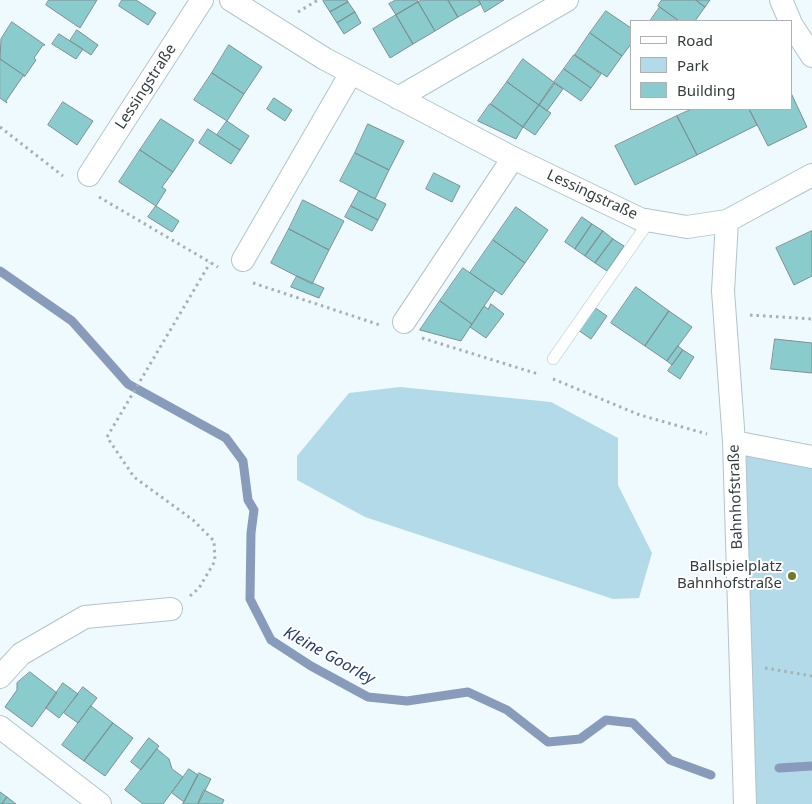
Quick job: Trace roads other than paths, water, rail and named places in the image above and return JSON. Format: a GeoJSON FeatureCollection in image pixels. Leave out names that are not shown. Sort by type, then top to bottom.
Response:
{"type":"FeatureCollection","features":[{"type":"Feature","properties":{"kind":"street","name":"Lessingstraße"},"geometry":{"type":"LineString","coordinates":[[79,177],[202,0]]}},
{"type":"Feature","properties":{"kind":"street","name":"Lessingstraße"},"geometry":{"type":"LineString","coordinates":[[231,0],[325,59],[351,73],[513,158],[640,219],[687,227],[727,221],[812,175]]}},
{"type":"Feature","properties":{"kind":"street"},"geometry":{"type":"LineString","coordinates":[[398,98],[567,0]]}},
{"type":"Feature","properties":{"kind":"street"},"geometry":{"type":"LineString","coordinates":[[781,0],[789,20]]}},
{"type":"Feature","properties":{"kind":"street"},"geometry":{"type":"LineString","coordinates":[[792,26],[812,56]]}},
{"type":"Feature","properties":{"kind":"street"},"geometry":{"type":"LineString","coordinates":[[234,266],[351,73]]}},
{"type":"Feature","properties":{"kind":"street"},"geometry":{"type":"LineString","coordinates":[[410,329],[513,158]]}},
{"type":"Feature","properties":{"kind":"street","name":"Bahnhofstraße"},"geometry":{"type":"LineString","coordinates":[[727,221],[723,291],[734,442],[745,804]]}},
{"type":"Feature","properties":{"kind":"street"},"geometry":{"type":"LineString","coordinates":[[734,442],[812,457]]}},
{"type":"Feature","properties":{"kind":"street"},"geometry":{"type":"LineString","coordinates":[[0,677],[20,654],[85,617],[170,609]]}},
{"type":"Feature","properties":{"kind":"street"},"geometry":{"type":"LineString","coordinates":[[0,727],[100,804]]}},
{"type":"Feature","properties":{"kind":"lane"},"geometry":{"type":"LineString","coordinates":[[553,359],[650,220]]}},
{"type":"Feature","properties":{"kind":"waterway","name":"Kleine Goorley"},"geometry":{"type":"LineString","coordinates":[[0,271],[72,321],[128,384],[226,438],[243,461],[248,500],[254,510],[251,533],[250,599],[271,640],[311,666],[368,697],[407,701],[468,692],[507,710],[548,742],[580,739],[606,720],[633,723],[670,760],[711,775]]}},
{"type":"Feature","properties":{"kind":"waterway","name":"Kleine Goorley"},"geometry":{"type":"LineString","coordinates":[[779,768],[812,766]]}},
{"type":"Feature","properties":{"kind":"place","name":"Ballspielplatz Bahnhofstraße"},"geometry":{"type":"Point","coordinates":[792,576]}}]}
